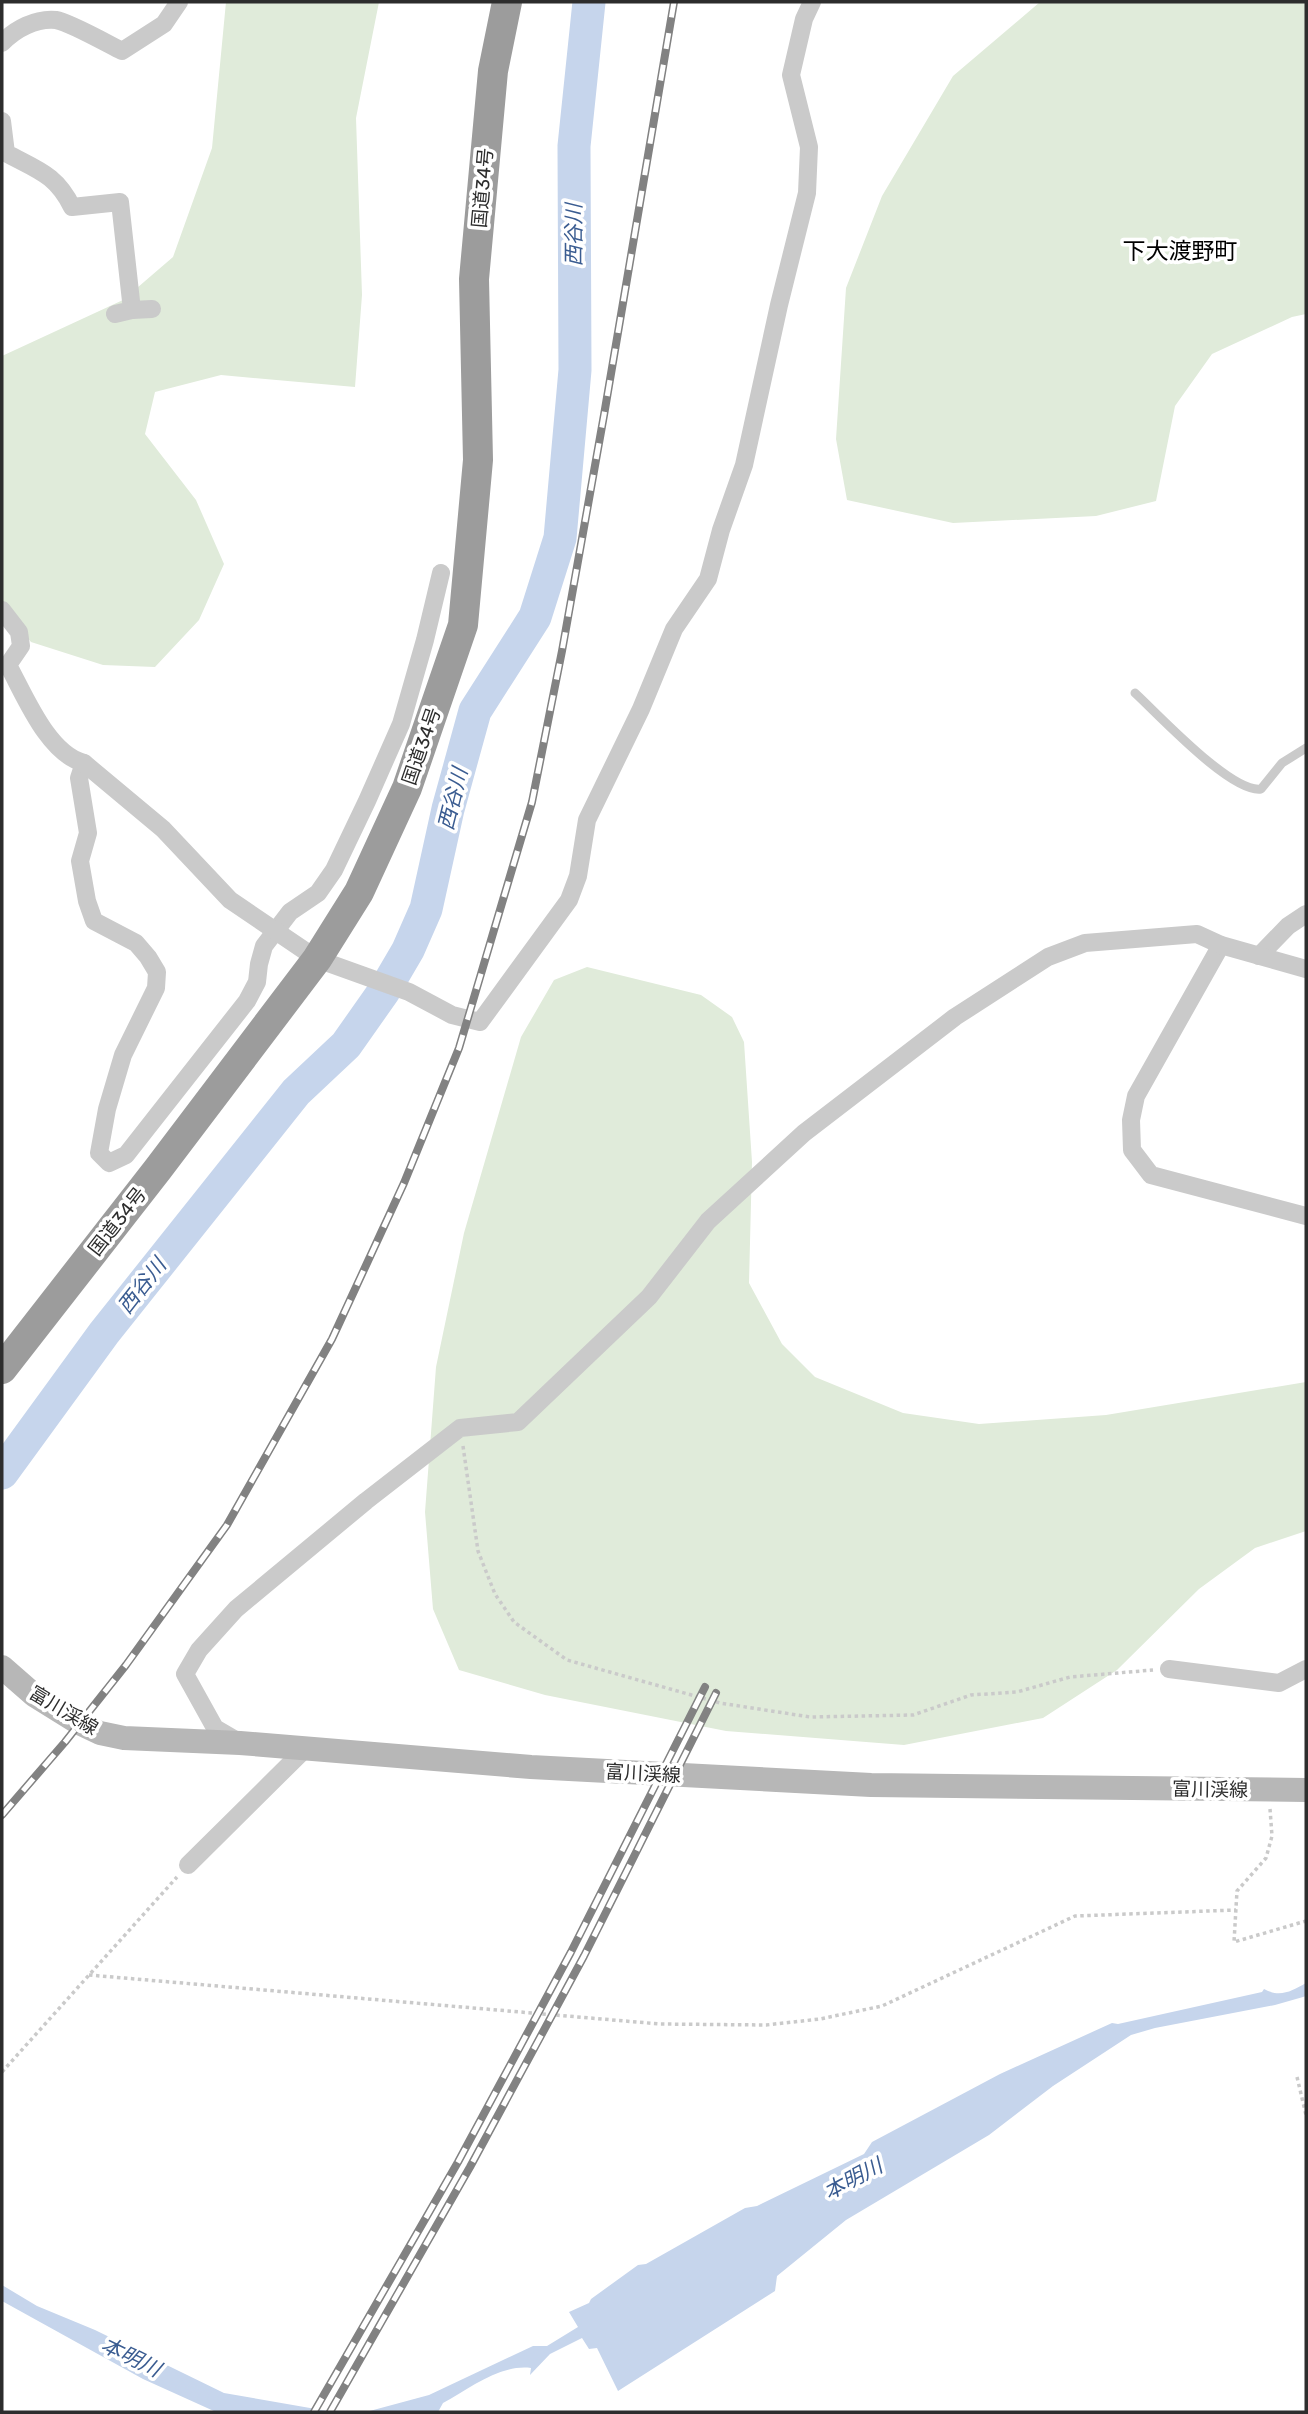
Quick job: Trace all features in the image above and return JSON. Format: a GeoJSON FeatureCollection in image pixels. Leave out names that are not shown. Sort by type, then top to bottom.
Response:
{"type":"FeatureCollection","features":[{"type":"Feature","properties":{"kind":"highway","name":"国道34号"},"geometry":{"type":"LineString","coordinates":[[2,1369],[317,959],[359,892],[407,788],[463,625],[478,460],[474,279],[493,71],[507,2]]}},
{"type":"Feature","properties":{"kind":"main road","name":"富川渓線"},"geometry":{"type":"LineString","coordinates":[[2,1667],[34,1695],[100,1733],[124,1738],[240,1743],[531,1768],[871,1785],[1306,1790]]}},
{"type":"Feature","properties":{"kind":"street"},"geometry":{"type":"LineString","coordinates":[[2,43],[11,34],[37,21],[58,20],[122,51],[164,24],[179,2]]}},
{"type":"Feature","properties":{"kind":"street"},"geometry":{"type":"LineString","coordinates":[[2,610],[19,632],[21,646],[8,665],[41,726],[59,750],[75,761],[84,763],[163,829],[230,900],[317,959],[409,992],[436,1008],[480,1022],[569,900],[578,876],[587,820],[641,709],[674,629],[708,579],[720,530],[744,465],[807,193],[809,147],[791,75],[804,19],[812,2]]}},
{"type":"Feature","properties":{"kind":"street"},"geometry":{"type":"LineString","coordinates":[[2,121],[4,156],[55,180],[72,207],[120,202],[123,312],[152,309]]}},
{"type":"Feature","properties":{"kind":"street"},"geometry":{"type":"LineString","coordinates":[[84,763],[79,778],[88,833],[80,861],[87,901],[94,921],[136,943],[157,972],[156,988],[123,1055],[107,1109],[99,1153],[109,1163],[126,1155],[247,1002],[257,982],[264,946],[290,912],[318,892],[334,870],[401,724],[441,573]]}},
{"type":"Feature","properties":{"kind":"street"},"geometry":{"type":"LineString","coordinates":[[1259,956],[1288,926],[1306,914]]}},
{"type":"Feature","properties":{"kind":"street"},"geometry":{"type":"LineString","coordinates":[[240,1743],[215,1728],[185,1674],[199,1650],[246,1601],[366,1501],[460,1428],[518,1422],[649,1297],[708,1221],[804,1133],[956,1017],[1048,957],[1085,943],[1197,934],[1221,946],[1306,968]]}},
{"type":"Feature","properties":{"kind":"street"},"geometry":{"type":"LineString","coordinates":[[1221,946],[1136,1096],[1131,1120],[1132,1150],[1151,1175],[1306,1216]]}},
{"type":"Feature","properties":{"kind":"street"},"geometry":{"type":"LineString","coordinates":[[1169,1669],[1279,1683],[1306,1669]]}},
{"type":"Feature","properties":{"kind":"street"},"geometry":{"type":"LineString","coordinates":[[188,1865],[306,1748]]}},
{"type":"Feature","properties":{"kind":"lane"},"geometry":{"type":"LineString","coordinates":[[1135,693],[1205,760],[1251,790],[1261,789],[1282,763],[1306,748]]}},
{"type":"Feature","properties":{"kind":"path"},"geometry":{"type":"LineString","coordinates":[[460,1428],[478,1551],[495,1594],[514,1622],[567,1660],[720,1703],[810,1717],[913,1715],[971,1695],[1017,1692],[1070,1677],[1169,1669]]}},
{"type":"Feature","properties":{"kind":"path"},"geometry":{"type":"LineString","coordinates":[[1269,1790],[1272,1836],[1266,1858],[1237,1891],[1234,1942],[1306,1921]]}},
{"type":"Feature","properties":{"kind":"path"},"geometry":{"type":"LineString","coordinates":[[2,2072],[188,1865]]}},
{"type":"Feature","properties":{"kind":"path"},"geometry":{"type":"LineString","coordinates":[[89,1975],[660,2024],[766,2025],[820,2019],[882,2006],[1075,1916],[1236,1910]]}},
{"type":"Feature","properties":{"kind":"path"},"geometry":{"type":"LineString","coordinates":[[1297,2077],[1306,2115]]}},
{"type":"Feature","properties":{"kind":"green space"},"geometry":{"type":"Polygon","coordinates":[[[226,2],[379,2],[356,118],[362,295],[355,387],[221,375],[155,392],[145,434],[196,500],[224,564],[199,620],[155,667],[103,665],[31,642],[2,606],[2,356],[123,300],[173,257],[212,148],[226,2]]]}},
{"type":"Feature","properties":{"kind":"green space"},"geometry":{"type":"Polygon","coordinates":[[[1040,2],[1306,2],[1306,314],[1292,317],[1212,354],[1175,406],[1156,501],[1096,516],[953,523],[847,500],[836,439],[846,288],[882,196],[953,76],[1040,2]]]}},
{"type":"Feature","properties":{"kind":"green space"},"geometry":{"type":"Polygon","coordinates":[[[587,967],[701,995],[732,1017],[744,1042],[752,1162],[749,1283],[782,1344],[815,1377],[903,1413],[979,1424],[1106,1415],[1306,1382],[1306,1531],[1255,1548],[1199,1589],[1117,1670],[1043,1718],[904,1745],[726,1731],[545,1695],[459,1670],[433,1609],[425,1512],[436,1367],[464,1233],[521,1037],[554,980],[587,967]]]}},
{"type":"Feature","properties":{"kind":"water","name":"本明川"},"geometry":{"type":"Polygon","coordinates":[[[1306,1983],[1306,1996],[1303,1997],[1131,2035],[1053,2086],[989,2135],[846,2220],[777,2276],[775,2291],[618,2391],[597,2348],[589,2349],[582,2338],[550,2354],[530,2375],[531,2368],[496,2374],[443,2403],[438,2412],[366,2412],[429,2395],[533,2346],[547,2346],[578,2327],[569,2312],[589,2303],[638,2265],[646,2264],[745,2208],[757,2206],[864,2154],[872,2142],[1000,2074],[1112,2023],[1118,2024],[1262,1992],[1264,1989],[1275,1993],[1286,1992],[1306,1983]]]}},
{"type":"Feature","properties":{"kind":"water","name":"本明川"},"geometry":{"type":"Polygon","coordinates":[[[2,2285],[37,2306],[95,2330],[224,2393],[333,2412],[216,2412],[143,2379],[2,2301],[2,2285]]]}},
{"type":"Feature","properties":{"kind":"waterway","name":"西谷川"},"geometry":{"type":"LineString","coordinates":[[2,1473],[104,1333],[296,1092],[346,1045],[384,991],[408,950],[426,909],[448,809],[475,711],[535,617],[560,538],[575,370],[574,146],[589,2]]}},
{"type":"Feature","properties":{"kind":"railway"},"geometry":{"type":"LineString","coordinates":[[2,1815],[126,1665],[227,1525],[332,1339],[404,1183],[459,1048],[532,802],[604,415],[674,2]]}},
{"type":"Feature","properties":{"kind":"railway"},"geometry":{"type":"LineString","coordinates":[[314,2412],[458,2162],[571,1952],[705,1687]]}},
{"type":"Feature","properties":{"kind":"railway"},"geometry":{"type":"LineString","coordinates":[[330,2412],[470,2167],[584,1956],[716,1693]]}},
{"type":"Feature","properties":{"kind":"district","name":"下大渡野町"},"geometry":{"type":"Point","coordinates":[1180,251]}}]}
